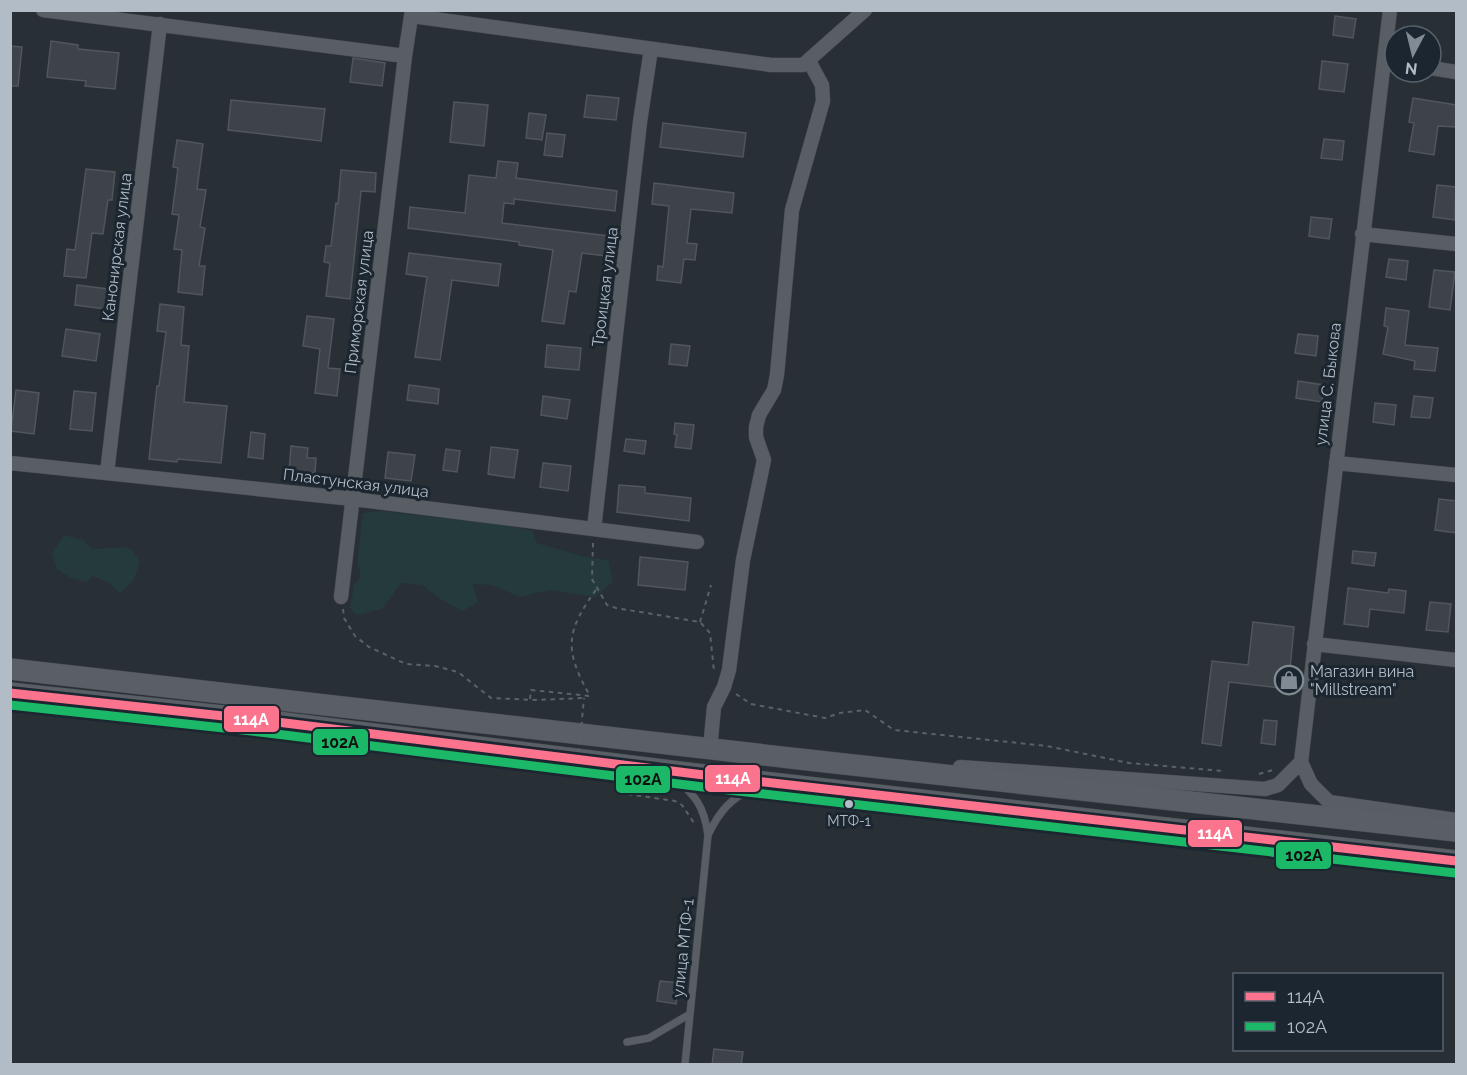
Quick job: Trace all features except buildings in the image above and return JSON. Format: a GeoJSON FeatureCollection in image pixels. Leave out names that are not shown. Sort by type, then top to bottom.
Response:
{"type":"FeatureCollection","features":[{"type":"Feature","properties":{"kind":"main road"},"geometry":{"type":"LineString","coordinates":[[10,669],[1456,831]]}},
{"type":"Feature","properties":{"kind":"main road"},"geometry":{"type":"LineString","coordinates":[[10,693],[261,720],[668,770],[1456,861]]}},
{"type":"Feature","properties":{"kind":"street"},"geometry":{"type":"LineString","coordinates":[[43,10],[405,56]]}},
{"type":"Feature","properties":{"kind":"street"},"geometry":{"type":"LineString","coordinates":[[412,13],[771,65],[803,65],[865,10]]}},
{"type":"Feature","properties":{"kind":"street","name":"Приморская улица"},"geometry":{"type":"LineString","coordinates":[[341,597],[412,13]]}},
{"type":"Feature","properties":{"kind":"street","name":"Канонирская улица"},"geometry":{"type":"LineString","coordinates":[[107,473],[160,24]]}},
{"type":"Feature","properties":{"kind":"street","name":"Троицкая улица"},"geometry":{"type":"LineString","coordinates":[[594,529],[640,122],[651,49]]}},
{"type":"Feature","properties":{"kind":"street"},"geometry":{"type":"LineString","coordinates":[[710,749],[714,706],[724,687],[729,669],[745,550],[764,460],[756,437],[756,427],[759,415],[774,390],[777,375],[792,210],[824,101],[822,85],[809,61]]}},
{"type":"Feature","properties":{"kind":"street","name":"улица С. Быкова"},"geometry":{"type":"LineString","coordinates":[[1301,762],[1362,234],[1386,84]]}},
{"type":"Feature","properties":{"kind":"street"},"geometry":{"type":"LineString","coordinates":[[1362,234],[1456,244]]}},
{"type":"Feature","properties":{"kind":"street","name":"Пластунская улица"},"geometry":{"type":"LineString","coordinates":[[10,463],[353,499],[696,542]]}},
{"type":"Feature","properties":{"kind":"street"},"geometry":{"type":"LineString","coordinates":[[1336,463],[1456,475]]}},
{"type":"Feature","properties":{"kind":"street"},"geometry":{"type":"LineString","coordinates":[[1314,644],[1456,660]]}},
{"type":"Feature","properties":{"kind":"street"},"geometry":{"type":"LineString","coordinates":[[918,771],[949,766],[1265,789],[1278,785],[1301,762],[1311,784],[1329,802],[1456,819]]}},
{"type":"Feature","properties":{"kind":"lane","name":"улица МТФ-1"},"geometry":{"type":"LineString","coordinates":[[668,770],[700,805],[706,816],[708,835],[685,1065]]}},
{"type":"Feature","properties":{"kind":"lane","name":"улица МТФ-1"},"geometry":{"type":"LineString","coordinates":[[708,835],[726,804],[744,792],[771,782]]}},
{"type":"Feature","properties":{"kind":"lane"},"geometry":{"type":"LineString","coordinates":[[627,1041],[649,1038],[690,1014]]}},
{"type":"Feature","properties":{"kind":"path"},"geometry":{"type":"LineString","coordinates":[[594,529],[592,579],[607,605],[700,622],[710,633],[713,670],[724,687],[750,704],[825,718],[840,713],[865,710],[894,730],[1047,746],[1129,763],[1225,771]]}},
{"type":"Feature","properties":{"kind":"path"},"geometry":{"type":"LineString","coordinates":[[700,622],[711,585]]}},
{"type":"Feature","properties":{"kind":"path"},"geometry":{"type":"LineString","coordinates":[[530,699],[531,690],[590,696],[575,664],[572,647],[573,627],[579,612],[598,587]]}},
{"type":"Feature","properties":{"kind":"path"},"geometry":{"type":"LineString","coordinates":[[341,597],[344,618],[355,636],[369,647],[406,664],[435,666],[458,672],[491,698],[584,698],[577,771]]}},
{"type":"Feature","properties":{"kind":"path"},"geometry":{"type":"LineString","coordinates":[[1259,774],[1301,762]]}},
{"type":"Feature","properties":{"kind":"path"},"geometry":{"type":"LineString","coordinates":[[620,784],[627,794],[668,798],[682,805],[695,825]]}},
{"type":"Feature","properties":{"kind":"green space"},"geometry":{"type":"Polygon","coordinates":[[[383,511],[495,524],[532,531],[537,543],[586,557],[608,560],[613,582],[595,597],[551,590],[519,597],[492,585],[473,584],[478,602],[463,611],[442,600],[422,585],[401,583],[382,609],[357,615],[350,608],[354,585],[361,576],[357,562],[363,513],[383,511]]]}},
{"type":"Feature","properties":{"kind":"green space"},"geometry":{"type":"Polygon","coordinates":[[[64,535],[83,540],[93,549],[125,547],[131,549],[140,561],[134,580],[120,593],[107,582],[92,576],[87,582],[71,578],[57,569],[52,553],[64,535]]]}},
{"type":"Feature","properties":{"kind":"transit line","name":"114А"},"geometry":{"type":"LineString","coordinates":[[10,693],[261,720],[712,776],[1456,861]]}},
{"type":"Feature","properties":{"kind":"transit line","name":"102А"},"geometry":{"type":"LineString","coordinates":[[10,705],[260,732],[711,788],[1455,873]]}},
{"type":"Feature","properties":{"kind":"place","name":"Магазин вина \"Millstream\""},"geometry":{"type":"Point","coordinates":[1289,680]}},
{"type":"Feature","properties":{"kind":"place","name":"МТФ-1"},"geometry":{"type":"Point","coordinates":[849,804]}}]}
